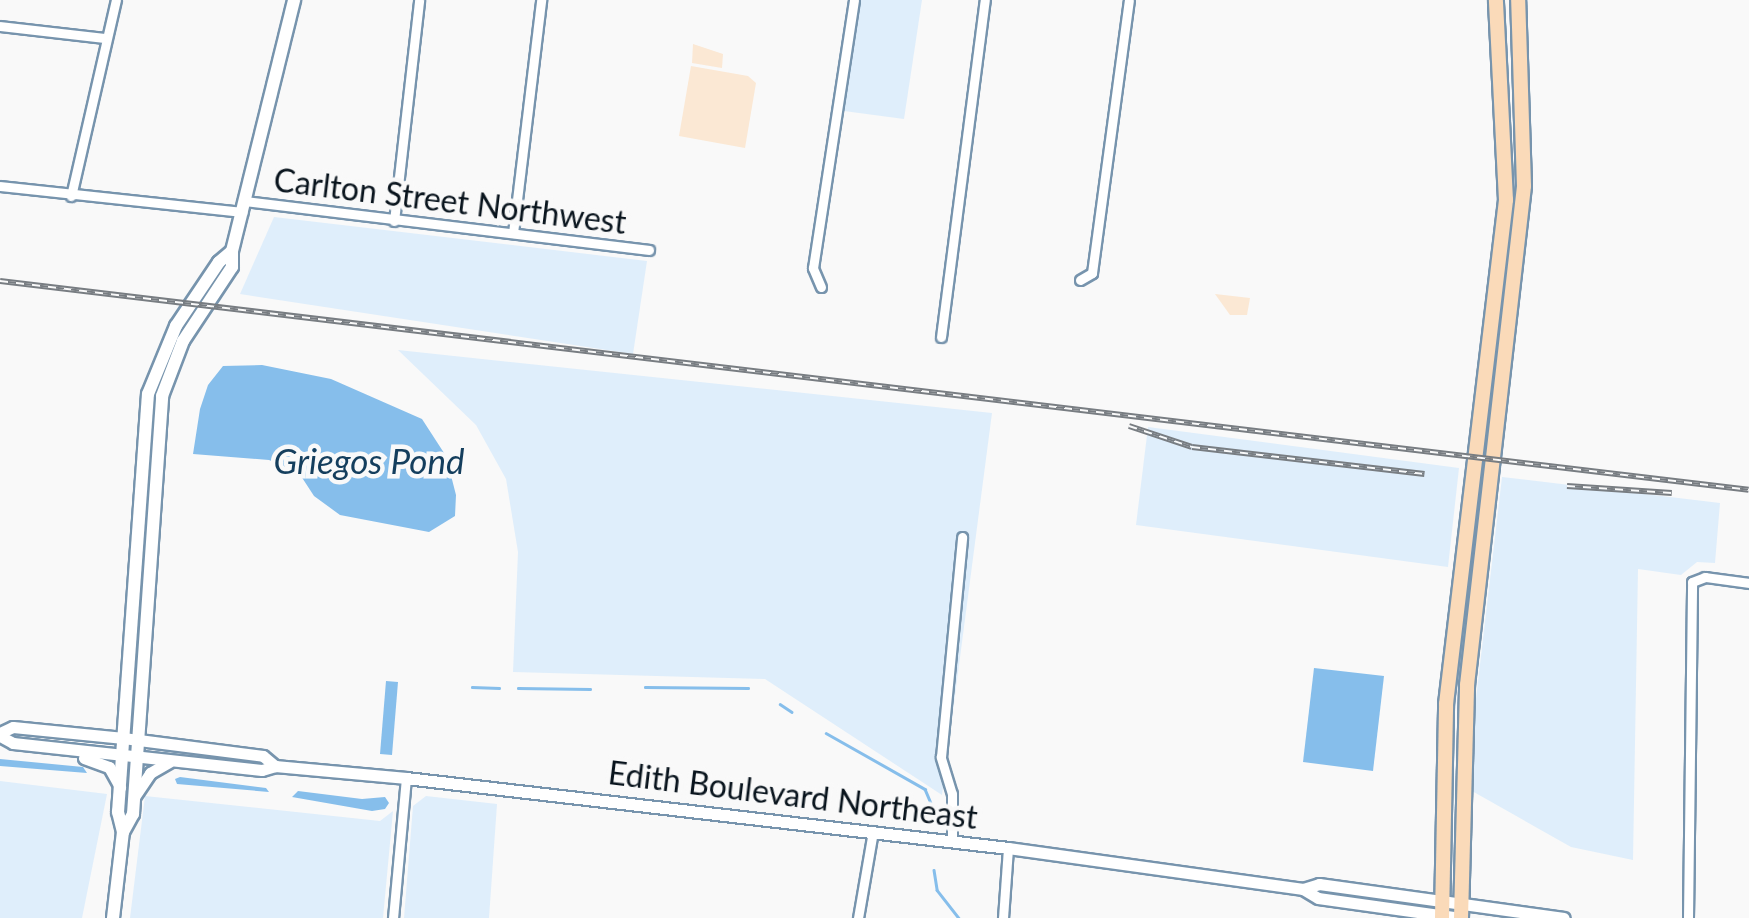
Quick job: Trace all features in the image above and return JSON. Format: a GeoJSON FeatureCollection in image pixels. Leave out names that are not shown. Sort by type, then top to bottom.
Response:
{"type":"FeatureCollection","features":[{"type":"Feature","properties":{"kind":"main road"},"geometry":{"type":"LineString","coordinates":[[123,832],[133,814],[159,412],[174,358],[232,267],[232,250],[294,0]]}},
{"type":"Feature","properties":{"kind":"main road"},"geometry":{"type":"LineString","coordinates":[[1442,911],[1446,704],[1507,186],[1496,0]]}},
{"type":"Feature","properties":{"kind":"main road"},"geometry":{"type":"LineString","coordinates":[[1461,913],[1465,702],[1524,186],[1518,0]]}},
{"type":"Feature","properties":{"kind":"main road"},"geometry":{"type":"LineString","coordinates":[[113,918],[123,832],[118,812],[148,394],[176,326],[218,262],[232,250]]}},
{"type":"Feature","properties":{"kind":"street"},"geometry":{"type":"LineString","coordinates":[[71,196],[104,38],[116,0]]}},
{"type":"Feature","properties":{"kind":"street"},"geometry":{"type":"LineString","coordinates":[[394,221],[419,0]]}},
{"type":"Feature","properties":{"kind":"street"},"geometry":{"type":"LineString","coordinates":[[513,233],[541,0]]}},
{"type":"Feature","properties":{"kind":"street"},"geometry":{"type":"LineString","coordinates":[[822,287],[813,268],[854,0]]}},
{"type":"Feature","properties":{"kind":"street"},"geometry":{"type":"LineString","coordinates":[[940,338],[985,0]]}},
{"type":"Feature","properties":{"kind":"street"},"geometry":{"type":"LineString","coordinates":[[1080,280],[1092,273],[1129,0]]}},
{"type":"Feature","properties":{"kind":"street"},"geometry":{"type":"LineString","coordinates":[[0,26],[104,38]]}},
{"type":"Feature","properties":{"kind":"street","name":"Carlton Street Northwest"},"geometry":{"type":"LineString","coordinates":[[0,186],[71,196],[244,206],[650,250]]}},
{"type":"Feature","properties":{"kind":"street"},"geometry":{"type":"LineString","coordinates":[[952,841],[952,794],[941,757],[962,537]]}},
{"type":"Feature","properties":{"kind":"street"},"geometry":{"type":"LineString","coordinates":[[1688,918],[1688,602],[1692,582],[1705,577],[1749,583]]}},
{"type":"Feature","properties":{"kind":"street","name":"Edith Boulevard Northeast"},"geometry":{"type":"LineString","coordinates":[[275,766],[263,756],[123,738],[13,726],[0,734],[13,743],[262,770],[275,766],[406,778],[952,841],[1303,889],[1318,898],[1384,913],[1442,911]]}},
{"type":"Feature","properties":{"kind":"street"},"geometry":{"type":"LineString","coordinates":[[0,748],[104,762],[114,771],[120,787]]}},
{"type":"Feature","properties":{"kind":"street"},"geometry":{"type":"LineString","coordinates":[[134,796],[150,773],[172,760]]}},
{"type":"Feature","properties":{"kind":"street"},"geometry":{"type":"LineString","coordinates":[[394,918],[406,778]]}},
{"type":"Feature","properties":{"kind":"street"},"geometry":{"type":"LineString","coordinates":[[858,918],[873,832]]}},
{"type":"Feature","properties":{"kind":"street"},"geometry":{"type":"LineString","coordinates":[[1003,918],[1008,848]]}},
{"type":"Feature","properties":{"kind":"street","name":"Edith Boulevard Northeast"},"geometry":{"type":"LineString","coordinates":[[1303,889],[1320,884],[1442,911],[1564,918]]}},
{"type":"Feature","properties":{"kind":"shaded area"},"geometry":{"type":"Polygon","coordinates":[[[860,0],[922,0],[904,119],[844,111],[860,0]]]}},
{"type":"Feature","properties":{"kind":"shaded area"},"geometry":{"type":"Polygon","coordinates":[[[693,44],[723,54],[722,68],[692,63],[693,44]]]}},
{"type":"Feature","properties":{"kind":"shaded area"},"geometry":{"type":"Polygon","coordinates":[[[691,66],[748,76],[756,83],[745,148],[679,136],[691,66]]]}},
{"type":"Feature","properties":{"kind":"shaded area"},"geometry":{"type":"Polygon","coordinates":[[[274,217],[647,261],[633,354],[240,294],[274,217]]]}},
{"type":"Feature","properties":{"kind":"shaded area"},"geometry":{"type":"Polygon","coordinates":[[[1215,294],[1250,298],[1247,315],[1230,315],[1215,294]]]}},
{"type":"Feature","properties":{"kind":"shaded area"},"geometry":{"type":"Polygon","coordinates":[[[398,350],[992,413],[942,795],[765,679],[513,672],[518,552],[506,479],[476,425],[398,350]]]}},
{"type":"Feature","properties":{"kind":"shaded area"},"geometry":{"type":"Polygon","coordinates":[[[1148,427],[1459,468],[1448,567],[1136,525],[1148,427]]]}},
{"type":"Feature","properties":{"kind":"shaded area"},"geometry":{"type":"Polygon","coordinates":[[[1502,477],[1720,503],[1715,563],[1697,562],[1681,575],[1638,569],[1633,860],[1571,847],[1472,791],[1475,707],[1502,477]]]}},
{"type":"Feature","properties":{"kind":"shaded area"},"geometry":{"type":"Polygon","coordinates":[[[0,781],[107,794],[82,918],[0,918],[0,781]]]}},
{"type":"Feature","properties":{"kind":"shaded area"},"geometry":{"type":"Polygon","coordinates":[[[145,796],[380,821],[393,811],[383,918],[130,918],[145,796]]]}},
{"type":"Feature","properties":{"kind":"shaded area"},"geometry":{"type":"Polygon","coordinates":[[[426,796],[497,804],[489,918],[404,918],[413,806],[426,796]]]}},
{"type":"Feature","properties":{"kind":"water","name":"Griegos Pond"},"geometry":{"type":"Polygon","coordinates":[[[262,365],[331,379],[422,419],[446,456],[456,495],[455,516],[429,532],[340,515],[314,496],[299,473],[269,460],[193,454],[208,385],[223,366],[262,365]]]}},
{"type":"Feature","properties":{"kind":"water"},"geometry":{"type":"Polygon","coordinates":[[[1314,668],[1384,676],[1373,771],[1303,762],[1314,668]]]}},
{"type":"Feature","properties":{"kind":"water"},"geometry":{"type":"Polygon","coordinates":[[[386,681],[398,682],[392,755],[380,754],[386,681]]]}},
{"type":"Feature","properties":{"kind":"water"},"geometry":{"type":"Polygon","coordinates":[[[0,759],[83,767],[87,773],[0,766],[0,759]]]}},
{"type":"Feature","properties":{"kind":"water"},"geometry":{"type":"Polygon","coordinates":[[[175,779],[266,788],[269,792],[177,784],[175,779]]]}},
{"type":"Feature","properties":{"kind":"water"},"geometry":{"type":"Polygon","coordinates":[[[298,791],[362,799],[385,797],[389,803],[385,809],[372,811],[292,797],[298,791]]]}},
{"type":"Feature","properties":{"kind":"waterway"},"geometry":{"type":"LineString","coordinates":[[472,687],[499,688]]}},
{"type":"Feature","properties":{"kind":"waterway"},"geometry":{"type":"LineString","coordinates":[[645,687],[748,688]]}},
{"type":"Feature","properties":{"kind":"waterway"},"geometry":{"type":"LineString","coordinates":[[518,688],[590,689]]}},
{"type":"Feature","properties":{"kind":"waterway"},"geometry":{"type":"LineString","coordinates":[[780,704],[792,712]]}},
{"type":"Feature","properties":{"kind":"waterway"},"geometry":{"type":"LineString","coordinates":[[826,733],[925,789],[934,810]]}},
{"type":"Feature","properties":{"kind":"waterway"},"geometry":{"type":"LineString","coordinates":[[934,870],[937,890],[959,918]]}},
{"type":"Feature","properties":{"kind":"railway"},"geometry":{"type":"LineString","coordinates":[[0,281],[1749,490]]}},
{"type":"Feature","properties":{"kind":"railway"},"geometry":{"type":"LineString","coordinates":[[1129,426],[1192,447],[1424,474]]}},
{"type":"Feature","properties":{"kind":"railway"},"geometry":{"type":"LineString","coordinates":[[1567,486],[1672,493]]}}]}
